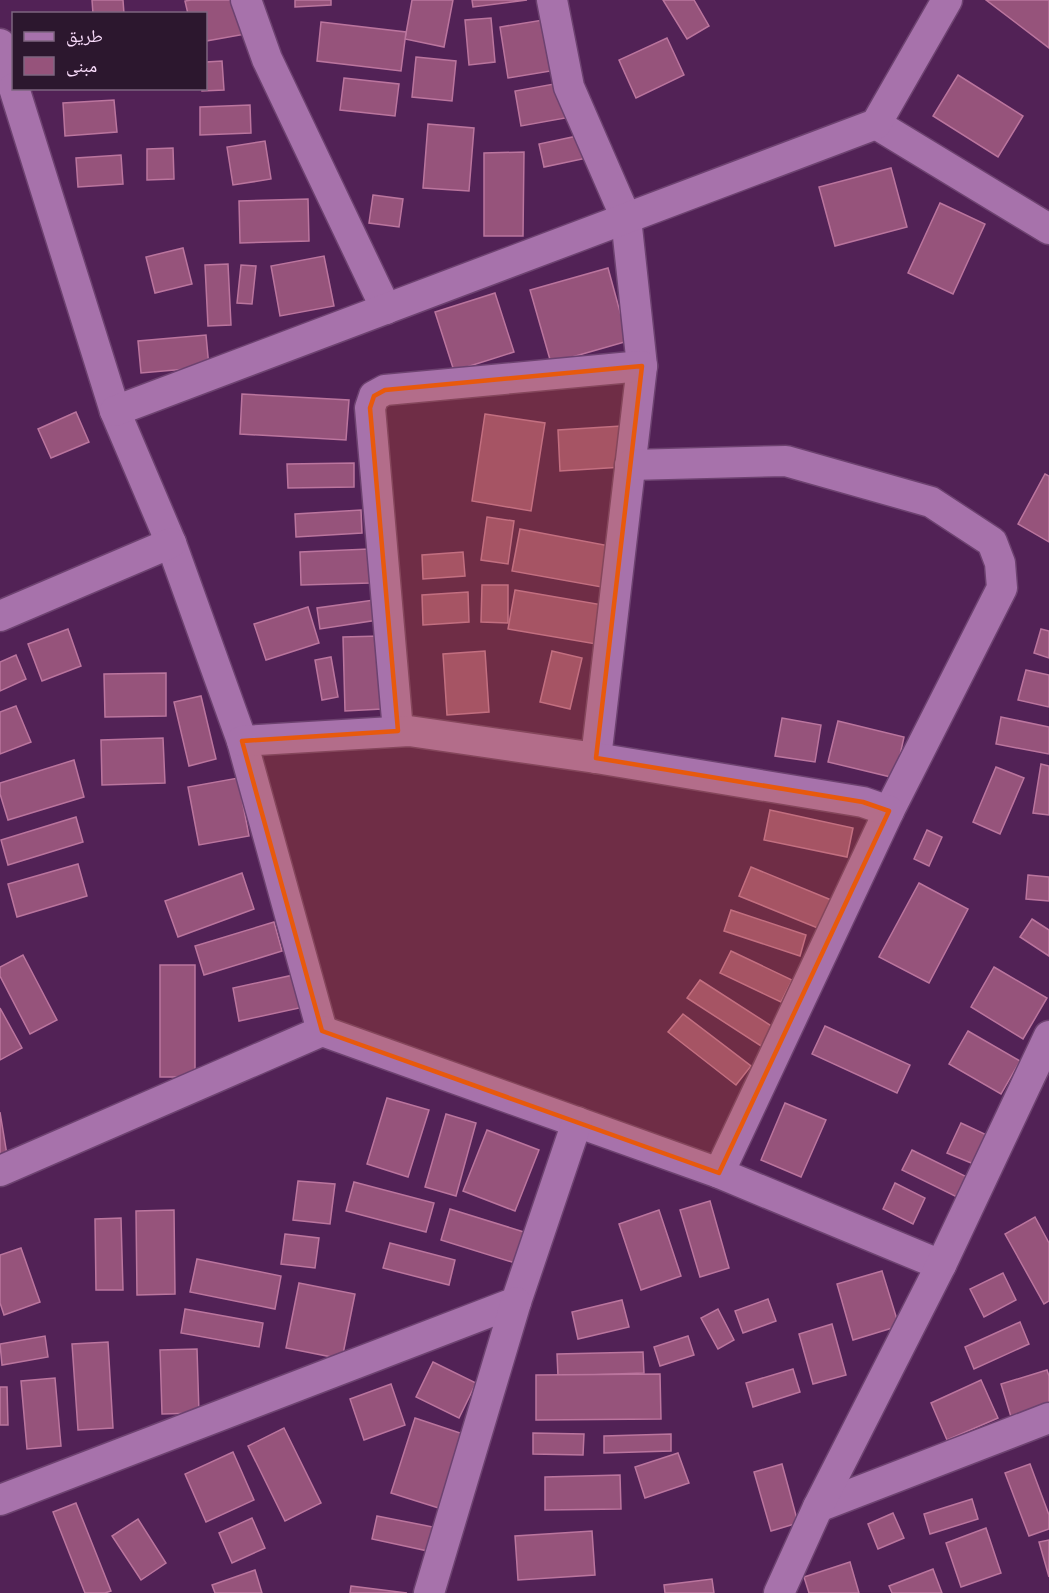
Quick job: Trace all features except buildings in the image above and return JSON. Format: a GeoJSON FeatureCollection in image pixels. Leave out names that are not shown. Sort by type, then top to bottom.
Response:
{"type":"FeatureCollection","features":[{"type":"Feature","properties":{"kind":"street"},"geometry":{"type":"LineString","coordinates":[[246,0],[267,59],[386,309]]}},
{"type":"Feature","properties":{"kind":"street"},"geometry":{"type":"LineString","coordinates":[[552,0],[569,87],[626,218],[642,366],[596,758]]}},
{"type":"Feature","properties":{"kind":"street"},"geometry":{"type":"LineString","coordinates":[[114,411],[876,124],[946,0]]}},
{"type":"Feature","properties":{"kind":"street"},"geometry":{"type":"LineString","coordinates":[[0,44],[11,94],[114,411],[171,543],[242,741],[322,1031]]}},
{"type":"Feature","properties":{"kind":"street"},"geometry":{"type":"LineString","coordinates":[[876,124],[1049,229]]}},
{"type":"Feature","properties":{"kind":"street"},"geometry":{"type":"LineString","coordinates":[[398,731],[370,408],[374,396],[385,390],[642,366]]}},
{"type":"Feature","properties":{"kind":"street"},"geometry":{"type":"LineString","coordinates":[[630,465],[786,461],[931,502],[992,542],[1000,563],[1002,588],[889,811],[719,1173]]}},
{"type":"Feature","properties":{"kind":"street"},"geometry":{"type":"LineString","coordinates":[[0,616],[171,543]]}},
{"type":"Feature","properties":{"kind":"street"},"geometry":{"type":"LineString","coordinates":[[242,741],[409,731],[596,758],[863,802],[889,811]]}},
{"type":"Feature","properties":{"kind":"street"},"geometry":{"type":"LineString","coordinates":[[0,1171],[322,1031],[719,1173],[941,1265]]}},
{"type":"Feature","properties":{"kind":"street"},"geometry":{"type":"LineString","coordinates":[[779,1593],[818,1508],[941,1265],[1049,1036]]}},
{"type":"Feature","properties":{"kind":"street"},"geometry":{"type":"LineString","coordinates":[[429,1593],[516,1302],[577,1122]]}},
{"type":"Feature","properties":{"kind":"street"},"geometry":{"type":"LineString","coordinates":[[0,1500],[516,1302]]}},
{"type":"Feature","properties":{"kind":"street"},"geometry":{"type":"LineString","coordinates":[[818,1508],[1049,1419]]}},
{"type":"Feature","properties":{"kind":"highlighted area"},"geometry":{"type":"Polygon","coordinates":[[[642,366],[596,758],[863,802],[889,811],[719,1173],[322,1031],[242,741],[398,731],[370,408],[374,396],[385,390],[642,366]]]}}]}
